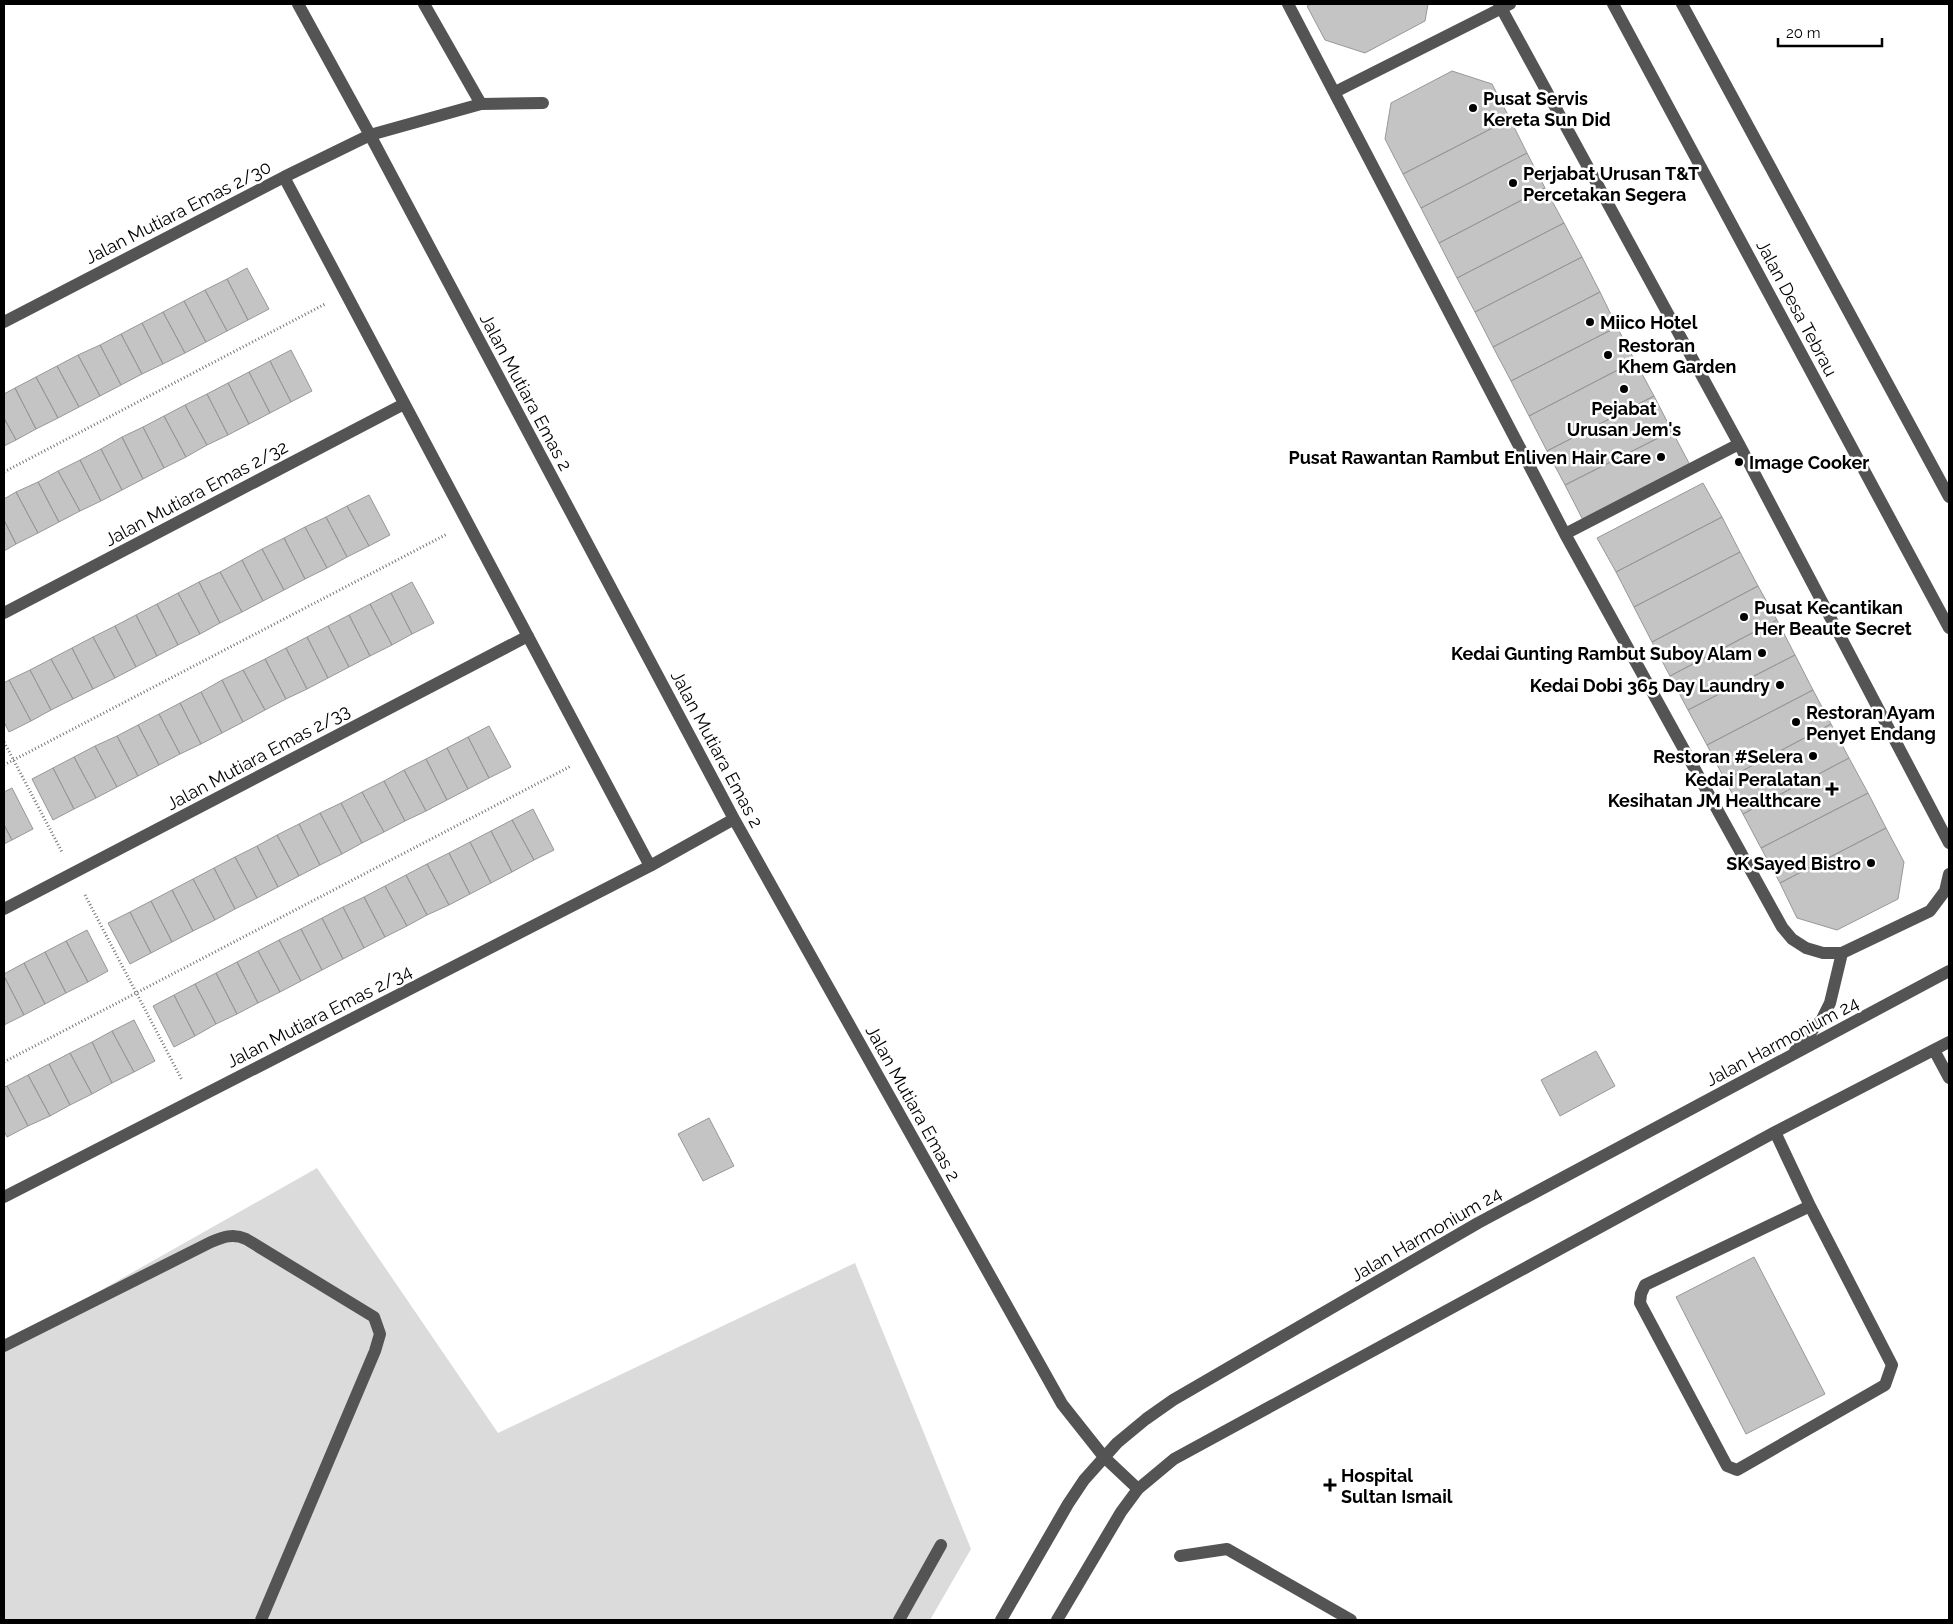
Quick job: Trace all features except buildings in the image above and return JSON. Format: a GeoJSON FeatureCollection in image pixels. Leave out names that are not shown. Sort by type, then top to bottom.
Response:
{"type":"FeatureCollection","features":[{"type":"Feature","properties":{"kind":"street","name":"Jalan Mutiara Emas 2"},"geometry":{"type":"LineString","coordinates":[[298,4],[370,135],[734,819],[1062,1404],[1104,1457],[1138,1489]]}},
{"type":"Feature","properties":{"kind":"street"},"geometry":{"type":"LineString","coordinates":[[424,4],[480,104]]}},
{"type":"Feature","properties":{"kind":"street"},"geometry":{"type":"LineString","coordinates":[[1288,4],[1565,534],[1782,927],[1792,939],[1806,948],[1823,953],[1842,953],[1930,911],[1945,891],[1949,874]]}},
{"type":"Feature","properties":{"kind":"street","name":"Jalan Desa Tebrau"},"geometry":{"type":"LineString","coordinates":[[1613,4],[1949,628]]}},
{"type":"Feature","properties":{"kind":"street"},"geometry":{"type":"LineString","coordinates":[[1682,4],[1949,497]]}},
{"type":"Feature","properties":{"kind":"street"},"geometry":{"type":"LineString","coordinates":[[1335,92],[1504,5],[1739,444],[1949,843]]}},
{"type":"Feature","properties":{"kind":"street","name":"Jalan Mutiara Emas 2/30"},"geometry":{"type":"LineString","coordinates":[[4,322],[284,177],[370,135],[480,104],[543,103]]}},
{"type":"Feature","properties":{"kind":"street"},"geometry":{"type":"LineString","coordinates":[[284,177],[650,866]]}},
{"type":"Feature","properties":{"kind":"street","name":"Jalan Mutiara Emas 2/32"},"geometry":{"type":"LineString","coordinates":[[4,613],[404,404]]}},
{"type":"Feature","properties":{"kind":"street"},"geometry":{"type":"LineString","coordinates":[[1565,534],[1739,444]]}},
{"type":"Feature","properties":{"kind":"street","name":"Jalan Mutiara Emas 2/33"},"geometry":{"type":"LineString","coordinates":[[4,909],[528,636]]}},
{"type":"Feature","properties":{"kind":"street","name":"Jalan Mutiara Emas 2/34"},"geometry":{"type":"LineString","coordinates":[[4,1198],[650,866],[734,819]]}},
{"type":"Feature","properties":{"kind":"street"},"geometry":{"type":"LineString","coordinates":[[1790,1057],[1822,1019],[1830,1003],[1842,953]]}},
{"type":"Feature","properties":{"kind":"street","name":"Jalan Harmonium 24"},"geometry":{"type":"LineString","coordinates":[[1001,1620],[1068,1504],[1104,1457],[1146,1419],[1173,1400],[1469,1228],[1949,971]]}},
{"type":"Feature","properties":{"kind":"street"},"geometry":{"type":"LineString","coordinates":[[1057,1620],[1121,1512],[1138,1489],[1174,1459],[1775,1132],[1949,1042]]}},
{"type":"Feature","properties":{"kind":"street"},"geometry":{"type":"LineString","coordinates":[[1934,1050],[1949,1078]]}},
{"type":"Feature","properties":{"kind":"street"},"geometry":{"type":"LineString","coordinates":[[1775,1132],[1810,1206],[1892,1365],[1885,1385],[1738,1470],[1727,1466],[1640,1303],[1640,1294],[1645,1285],[1810,1206]]}},
{"type":"Feature","properties":{"kind":"street"},"geometry":{"type":"LineString","coordinates":[[4,1346],[210,1242],[230,1235],[238,1235],[246,1239],[374,1317],[380,1334],[375,1351],[261,1620]]}},
{"type":"Feature","properties":{"kind":"street"},"geometry":{"type":"LineString","coordinates":[[899,1620],[941,1545]]}},
{"type":"Feature","properties":{"kind":"street"},"geometry":{"type":"LineString","coordinates":[[1180,1556],[1227,1549],[1351,1620]]}},
{"type":"Feature","properties":{"kind":"path"},"geometry":{"type":"LineString","coordinates":[[4,472],[346,294]]}},
{"type":"Feature","properties":{"kind":"path"},"geometry":{"type":"LineString","coordinates":[[4,765],[468,523]]}},
{"type":"Feature","properties":{"kind":"path"},"geometry":{"type":"LineString","coordinates":[[4,742],[193,1100]]}},
{"type":"Feature","properties":{"kind":"path"},"geometry":{"type":"LineString","coordinates":[[4,1062],[591,756]]}},
{"type":"Feature","properties":{"kind":"shaded area"},"geometry":{"type":"Polygon","coordinates":[[[317,1168],[498,1433],[855,1263],[971,1549],[930,1620],[4,1620],[4,1345],[317,1168]]]}},
{"type":"Feature","properties":{"kind":"place","name":"Pusat Servis Kereta Sun Did"},"geometry":{"type":"Point","coordinates":[1473,108]}},
{"type":"Feature","properties":{"kind":"place","name":"Perjabat Urusan T&T Percetakan Segera"},"geometry":{"type":"Point","coordinates":[1513,183]}},
{"type":"Feature","properties":{"kind":"place","name":"Miico Hotel"},"geometry":{"type":"Point","coordinates":[1590,322]}},
{"type":"Feature","properties":{"kind":"place","name":"Restoran Khem Garden"},"geometry":{"type":"Point","coordinates":[1608,355]}},
{"type":"Feature","properties":{"kind":"place","name":"Pejabat Urusan Jem's"},"geometry":{"type":"Point","coordinates":[1624,389]}},
{"type":"Feature","properties":{"kind":"place","name":"Pusat Rawantan Rambut Enliven Hair Care"},"geometry":{"type":"Point","coordinates":[1661,457]}},
{"type":"Feature","properties":{"kind":"place","name":"Image Cooker"},"geometry":{"type":"Point","coordinates":[1739,462]}},
{"type":"Feature","properties":{"kind":"place","name":"Pusat Kecantikan Her Beaute Secret"},"geometry":{"type":"Point","coordinates":[1744,617]}},
{"type":"Feature","properties":{"kind":"place","name":"Kedai Gunting Rambut Suboy Alam"},"geometry":{"type":"Point","coordinates":[1762,653]}},
{"type":"Feature","properties":{"kind":"place","name":"Kedai Dobi 365 Day Laundry"},"geometry":{"type":"Point","coordinates":[1780,685]}},
{"type":"Feature","properties":{"kind":"place","name":"Restoran Ayam Penyet Endang"},"geometry":{"type":"Point","coordinates":[1796,722]}},
{"type":"Feature","properties":{"kind":"place","name":"Restoran #Selera"},"geometry":{"type":"Point","coordinates":[1813,756]}},
{"type":"Feature","properties":{"kind":"place","name":"Kedai Peralatan Kesihatan JM Healthcare"},"geometry":{"type":"Point","coordinates":[1832,789]}},
{"type":"Feature","properties":{"kind":"place","name":"SK Sayed Bistro"},"geometry":{"type":"Point","coordinates":[1871,863]}},
{"type":"Feature","properties":{"kind":"place","name":"Hospital Sultan Ismail"},"geometry":{"type":"Point","coordinates":[1330,1485]}}]}
